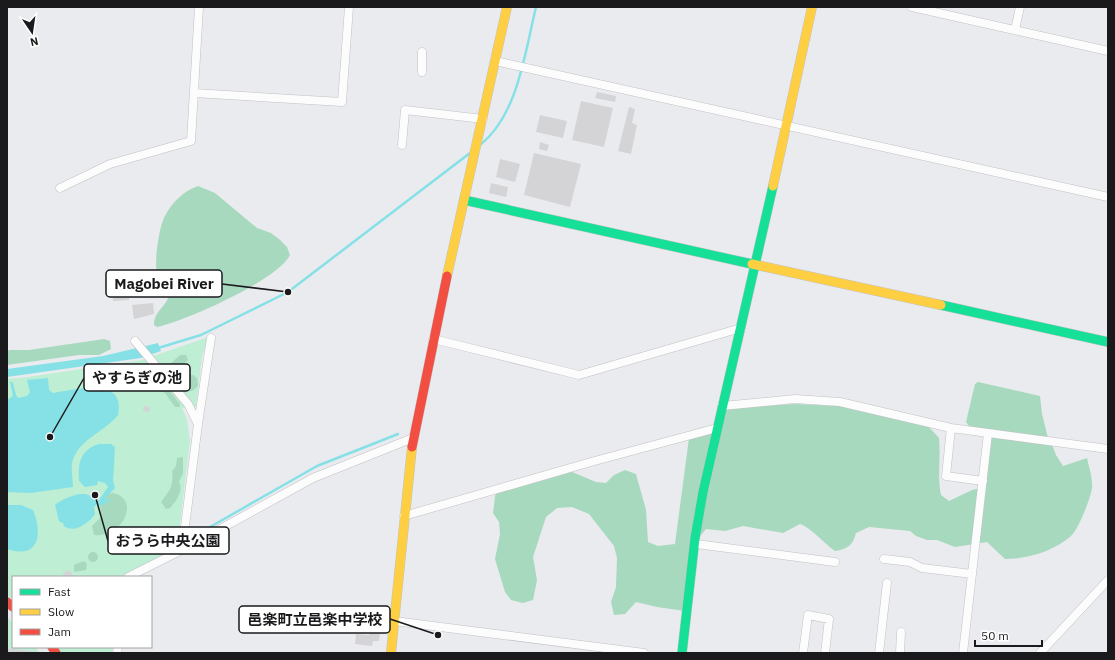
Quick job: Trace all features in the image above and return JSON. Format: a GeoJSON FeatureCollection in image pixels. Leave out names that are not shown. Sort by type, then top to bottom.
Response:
{"type":"FeatureCollection","features":[{"type":"Feature","properties":{"kind":"street"},"geometry":{"type":"LineString","coordinates":[[60,188],[110,164],[191,141],[199,7]]}},
{"type":"Feature","properties":{"kind":"street"},"geometry":{"type":"LineString","coordinates":[[194,93],[342,102],[349,7]]}},
{"type":"Feature","properties":{"kind":"street"},"geometry":{"type":"LineString","coordinates":[[391,653],[413,438],[433,339],[507,7]]}},
{"type":"Feature","properties":{"kind":"street"},"geometry":{"type":"LineString","coordinates":[[682,653],[696,544],[708,468],[756,263],[812,7]]}},
{"type":"Feature","properties":{"kind":"street"},"geometry":{"type":"LineString","coordinates":[[912,7],[1108,50]]}},
{"type":"Feature","properties":{"kind":"street"},"geometry":{"type":"LineString","coordinates":[[1015,30],[1020,7]]}},
{"type":"Feature","properties":{"kind":"street"},"geometry":{"type":"LineString","coordinates":[[422,52],[422,72]]}},
{"type":"Feature","properties":{"kind":"street"},"geometry":{"type":"LineString","coordinates":[[495,61],[1108,197]]}},
{"type":"Feature","properties":{"kind":"street"},"geometry":{"type":"LineString","coordinates":[[402,145],[405,110],[483,118]]}},
{"type":"Feature","properties":{"kind":"street"},"geometry":{"type":"LineString","coordinates":[[464,200],[756,263],[1108,342]]}},
{"type":"Feature","properties":{"kind":"street"},"geometry":{"type":"LineString","coordinates":[[433,339],[579,375],[741,328]]}},
{"type":"Feature","properties":{"kind":"street"},"geometry":{"type":"LineString","coordinates":[[182,550],[198,424],[211,338]]}},
{"type":"Feature","properties":{"kind":"street"},"geometry":{"type":"LineString","coordinates":[[135,341],[188,404],[198,424]]}},
{"type":"Feature","properties":{"kind":"street"},"geometry":{"type":"LineString","coordinates":[[722,406],[795,399],[840,402],[952,428],[1108,449]]}},
{"type":"Feature","properties":{"kind":"street"},"geometry":{"type":"LineString","coordinates":[[404,516],[591,462],[717,428]]}},
{"type":"Feature","properties":{"kind":"street"},"geometry":{"type":"LineString","coordinates":[[952,428],[946,476],[983,481]]}},
{"type":"Feature","properties":{"kind":"street"},"geometry":{"type":"LineString","coordinates":[[963,653],[988,433]]}},
{"type":"Feature","properties":{"kind":"street"},"geometry":{"type":"LineString","coordinates":[[130,576],[182,550],[313,478],[413,438]]}},
{"type":"Feature","properties":{"kind":"street"},"geometry":{"type":"LineString","coordinates":[[696,544],[835,562]]}},
{"type":"Feature","properties":{"kind":"street"},"geometry":{"type":"LineString","coordinates":[[884,559],[910,562],[922,568],[972,574]]}},
{"type":"Feature","properties":{"kind":"street"},"geometry":{"type":"LineString","coordinates":[[1040,653],[1108,580]]}},
{"type":"Feature","properties":{"kind":"street"},"geometry":{"type":"LineString","coordinates":[[879,653],[887,583]]}},
{"type":"Feature","properties":{"kind":"street"},"geometry":{"type":"LineString","coordinates":[[803,653],[808,615],[829,619],[826,653]]}},
{"type":"Feature","properties":{"kind":"street"},"geometry":{"type":"LineString","coordinates":[[394,621],[644,653]]}},
{"type":"Feature","properties":{"kind":"street"},"geometry":{"type":"LineString","coordinates":[[900,653],[902,632]]}},
{"type":"Feature","properties":{"kind":"green space"},"geometry":{"type":"Polygon","coordinates":[[[198,186],[215,193],[257,228],[271,233],[279,239],[287,247],[290,255],[282,265],[268,276],[230,298],[188,317],[157,327],[154,325],[156,315],[167,301],[169,293],[169,290],[158,275],[156,267],[159,235],[163,221],[168,211],[183,194],[198,186]]]}},
{"type":"Feature","properties":{"kind":"green space"},"geometry":{"type":"Polygon","coordinates":[[[208,337],[202,356],[196,407],[182,408],[187,419],[190,441],[177,549],[125,576],[12,576],[12,599],[7,595],[7,379],[142,360],[208,337]]]}},
{"type":"Feature","properties":{"kind":"green space"},"geometry":{"type":"Polygon","coordinates":[[[104,339],[110,341],[111,349],[99,355],[79,355],[7,365],[7,351],[10,350],[29,350],[104,339]]]}},
{"type":"Feature","properties":{"kind":"green space"},"geometry":{"type":"Polygon","coordinates":[[[180,355],[186,355],[188,360],[182,365],[180,376],[175,377],[167,367],[180,355]]]}},
{"type":"Feature","properties":{"kind":"green space"},"geometry":{"type":"Polygon","coordinates":[[[146,365],[150,366],[180,404],[180,407],[175,407],[165,393],[153,387],[152,382],[145,374],[146,365]]]}},
{"type":"Feature","properties":{"kind":"green space"},"geometry":{"type":"Polygon","coordinates":[[[193,375],[197,378],[198,386],[192,391],[184,392],[179,386],[178,380],[183,376],[193,375]]]}},
{"type":"Feature","properties":{"kind":"green space"},"geometry":{"type":"Polygon","coordinates":[[[978,382],[1040,396],[1042,414],[1048,438],[971,429],[966,422],[975,384],[978,382]]]}},
{"type":"Feature","properties":{"kind":"green space"},"geometry":{"type":"Polygon","coordinates":[[[795,404],[839,406],[928,426],[939,438],[939,474],[941,495],[949,501],[972,490],[984,487],[990,436],[1051,442],[1056,455],[1063,466],[1087,458],[1091,473],[1092,488],[1084,514],[1071,536],[1057,546],[1032,556],[1014,559],[1005,559],[987,542],[955,547],[937,540],[927,540],[916,536],[910,531],[869,527],[856,533],[853,541],[847,548],[835,551],[808,528],[800,524],[783,533],[743,526],[725,531],[706,529],[692,546],[685,611],[636,602],[625,614],[614,615],[611,602],[616,587],[617,558],[614,546],[589,514],[572,507],[557,508],[546,517],[533,557],[537,580],[533,600],[523,603],[511,600],[505,592],[495,559],[500,534],[499,522],[493,513],[496,489],[565,469],[596,482],[606,483],[614,475],[625,470],[636,474],[646,510],[648,542],[658,546],[675,544],[689,438],[720,430],[724,411],[732,408],[795,404]]]}},
{"type":"Feature","properties":{"kind":"green space"},"geometry":{"type":"Polygon","coordinates":[[[183,457],[183,473],[179,482],[181,489],[177,499],[170,508],[166,509],[161,502],[169,492],[172,485],[172,471],[176,466],[177,458],[183,457]]]}},
{"type":"Feature","properties":{"kind":"green space"},"geometry":{"type":"Polygon","coordinates":[[[113,493],[121,497],[126,503],[127,510],[125,517],[120,525],[113,531],[94,535],[92,526],[101,517],[101,500],[105,494],[113,493]]]}},
{"type":"Feature","properties":{"kind":"green space"},"geometry":{"type":"Polygon","coordinates":[[[155,527],[160,528],[166,534],[166,544],[160,550],[155,551],[150,550],[144,544],[143,539],[144,534],[150,528],[155,527]]]}},
{"type":"Feature","properties":{"kind":"green space"},"geometry":{"type":"Polygon","coordinates":[[[91,552],[95,552],[97,553],[97,561],[91,562],[88,559],[88,555],[91,552]]]}},
{"type":"Feature","properties":{"kind":"green space"},"geometry":{"type":"Polygon","coordinates":[[[84,561],[87,564],[86,570],[74,572],[74,565],[84,561]]]}},
{"type":"Feature","properties":{"kind":"green space"},"geometry":{"type":"Polygon","coordinates":[[[7,617],[12,622],[12,648],[36,648],[40,653],[7,648],[7,617]]]}},
{"type":"Feature","properties":{"kind":"green space"},"geometry":{"type":"Polygon","coordinates":[[[59,648],[113,648],[112,653],[62,653],[59,648]]]}},
{"type":"Feature","properties":{"kind":"water"},"geometry":{"type":"Polygon","coordinates":[[[158,343],[161,351],[141,358],[7,377],[7,369],[103,356],[158,343]]]}},
{"type":"Feature","properties":{"kind":"water"},"geometry":{"type":"Polygon","coordinates":[[[48,378],[49,390],[53,393],[85,388],[107,390],[114,394],[118,402],[118,415],[85,442],[79,449],[72,464],[73,487],[31,493],[7,492],[7,400],[13,396],[10,381],[13,383],[18,398],[27,396],[30,392],[27,380],[48,378]]]}},
{"type":"Feature","properties":{"kind":"water"},"geometry":{"type":"Polygon","coordinates":[[[99,444],[111,444],[115,447],[113,481],[115,488],[106,497],[107,500],[113,499],[100,506],[97,504],[94,507],[95,514],[85,524],[76,528],[67,528],[59,521],[55,505],[71,496],[83,494],[94,498],[97,503],[108,487],[105,483],[98,481],[97,485],[85,487],[79,481],[79,468],[84,454],[99,444]]]}},
{"type":"Feature","properties":{"kind":"water"},"geometry":{"type":"Polygon","coordinates":[[[7,505],[21,505],[33,510],[38,528],[38,536],[36,543],[32,548],[26,551],[7,549],[7,505]]]}},
{"type":"Feature","properties":{"kind":"building"},"geometry":{"type":"Polygon","coordinates":[[[597,92],[616,96],[615,102],[595,98],[597,92]]]}},
{"type":"Feature","properties":{"kind":"building"},"geometry":{"type":"Polygon","coordinates":[[[581,101],[613,108],[604,147],[572,140],[581,101]]]}},
{"type":"Feature","properties":{"kind":"building"},"geometry":{"type":"Polygon","coordinates":[[[629,107],[635,109],[632,123],[637,125],[631,154],[618,151],[629,107]]]}},
{"type":"Feature","properties":{"kind":"building"},"geometry":{"type":"Polygon","coordinates":[[[540,115],[567,121],[563,138],[536,132],[540,115]]]}},
{"type":"Feature","properties":{"kind":"building"},"geometry":{"type":"Polygon","coordinates":[[[540,142],[549,145],[547,151],[539,149],[540,142]]]}},
{"type":"Feature","properties":{"kind":"building"},"geometry":{"type":"Polygon","coordinates":[[[534,153],[581,164],[570,207],[524,195],[534,153]]]}},
{"type":"Feature","properties":{"kind":"building"},"geometry":{"type":"Polygon","coordinates":[[[500,159],[520,164],[515,182],[496,177],[500,159]]]}},
{"type":"Feature","properties":{"kind":"building"},"geometry":{"type":"Polygon","coordinates":[[[491,183],[508,187],[506,197],[489,193],[491,183]]]}},
{"type":"Feature","properties":{"kind":"building"},"geometry":{"type":"Polygon","coordinates":[[[112,288],[129,288],[129,300],[113,301],[112,288]]]}},
{"type":"Feature","properties":{"kind":"building"},"geometry":{"type":"Polygon","coordinates":[[[153,303],[154,314],[134,319],[132,305],[153,303]]]}},
{"type":"Feature","properties":{"kind":"building"},"geometry":{"type":"Polygon","coordinates":[[[144,406],[150,407],[149,412],[143,411],[144,406]]]}},
{"type":"Feature","properties":{"kind":"building"},"geometry":{"type":"Polygon","coordinates":[[[70,570],[73,576],[64,576],[63,573],[70,570]]]}},
{"type":"Feature","properties":{"kind":"building"},"geometry":{"type":"Polygon","coordinates":[[[370,623],[381,624],[379,641],[373,641],[372,646],[355,644],[356,634],[369,635],[370,623]]]}},
{"type":"Feature","properties":{"kind":"building"},"geometry":{"type":"Polygon","coordinates":[[[7,648],[36,652],[36,653],[7,653],[7,648]]]}},
{"type":"Feature","properties":{"kind":"waterway"},"geometry":{"type":"LineString","coordinates":[[480,145],[493,132],[512,100],[523,63],[536,7]]}},
{"type":"Feature","properties":{"kind":"waterway"},"geometry":{"type":"LineString","coordinates":[[158,348],[201,335],[288,292],[470,153]]}},
{"type":"Feature","properties":{"kind":"waterway"},"geometry":{"type":"LineString","coordinates":[[196,535],[317,466],[398,434]]}},
{"type":"Feature","properties":{"kind":"traffic: fast"},"geometry":{"type":"LineString","coordinates":[[682,653],[695,538],[703,492],[773,186]]}},
{"type":"Feature","properties":{"kind":"traffic: fast"},"geometry":{"type":"LineString","coordinates":[[464,200],[752,264]]}},
{"type":"Feature","properties":{"kind":"traffic: fast"},"geometry":{"type":"LineString","coordinates":[[941,305],[1108,342]]}},
{"type":"Feature","properties":{"kind":"traffic: slow"},"geometry":{"type":"LineString","coordinates":[[447,276],[507,7]]}},
{"type":"Feature","properties":{"kind":"traffic: slow"},"geometry":{"type":"LineString","coordinates":[[773,186],[812,7]]}},
{"type":"Feature","properties":{"kind":"traffic: slow"},"geometry":{"type":"LineString","coordinates":[[752,264],[941,305]]}},
{"type":"Feature","properties":{"kind":"traffic: slow"},"geometry":{"type":"LineString","coordinates":[[391,653],[412,447]]}},
{"type":"Feature","properties":{"kind":"traffic: jam"},"geometry":{"type":"LineString","coordinates":[[412,447],[447,276]]}},
{"type":"Feature","properties":{"kind":"traffic: jam"},"geometry":{"type":"LineString","coordinates":[[7,602],[12,606]]}},
{"type":"Feature","properties":{"kind":"traffic: jam"},"geometry":{"type":"LineString","coordinates":[[53,648],[56,653]]}},
{"type":"Feature","properties":{"kind":"place","name":"Magobei River"},"geometry":{"type":"Point","coordinates":[288,292]}},
{"type":"Feature","properties":{"kind":"place","name":"やすらぎの池"},"geometry":{"type":"Point","coordinates":[50,437]}},
{"type":"Feature","properties":{"kind":"place","name":"おうら中央公園"},"geometry":{"type":"Point","coordinates":[95,495]}},
{"type":"Feature","properties":{"kind":"place","name":"邑楽町立邑楽中学校"},"geometry":{"type":"Point","coordinates":[438,635]}}]}
